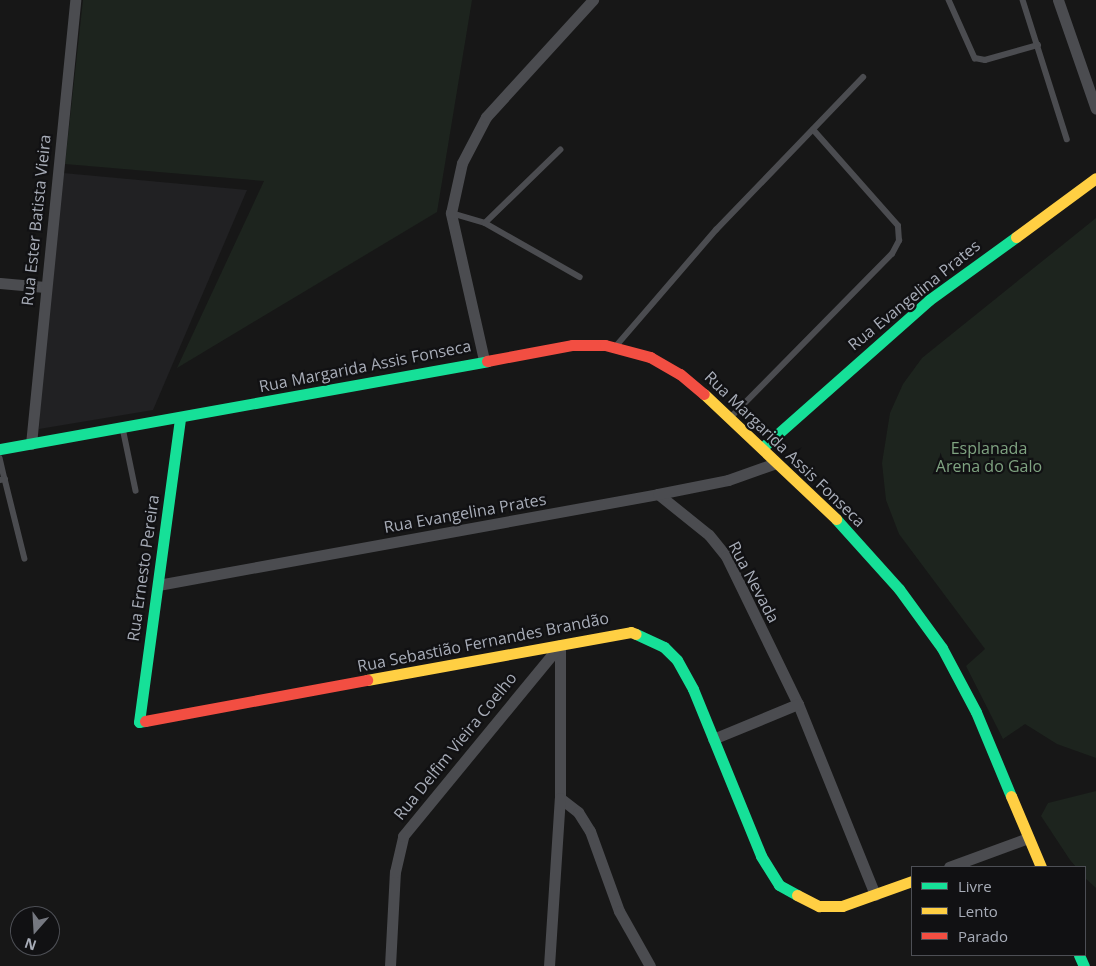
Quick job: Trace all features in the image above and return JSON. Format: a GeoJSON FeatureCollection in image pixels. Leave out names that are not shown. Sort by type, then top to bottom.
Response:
{"type":"FeatureCollection","features":[{"type":"Feature","properties":{"kind":"street","name":"Rua Ester Batista Vieira"},"geometry":{"type":"LineString","coordinates":[[31,444],[45,287],[75,0]]}},
{"type":"Feature","properties":{"kind":"street"},"geometry":{"type":"LineString","coordinates":[[484,360],[451,214],[462,163],[486,117],[592,0]]}},
{"type":"Feature","properties":{"kind":"street"},"geometry":{"type":"LineString","coordinates":[[1058,0],[1096,109]]}},
{"type":"Feature","properties":{"kind":"street","name":"Rua Evangelina Prates"},"geometry":{"type":"LineString","coordinates":[[762,448],[820,394],[929,300],[1096,178]]}},
{"type":"Feature","properties":{"kind":"street"},"geometry":{"type":"LineString","coordinates":[[0,282],[45,287]]}},
{"type":"Feature","properties":{"kind":"street","name":"Rua Margarida Assis Fonseca"},"geometry":{"type":"LineString","coordinates":[[0,448],[180,418],[572,345],[616,347],[650,357],[680,374],[731,417],[876,560],[942,648],[988,735],[1041,866]]}},
{"type":"Feature","properties":{"kind":"street","name":"Rua Ernesto Pereira"},"geometry":{"type":"LineString","coordinates":[[139,722],[180,418]]}},
{"type":"Feature","properties":{"kind":"street","name":"Rua Evangelina Prates"},"geometry":{"type":"LineString","coordinates":[[158,585],[658,494],[728,480],[776,463]]}},
{"type":"Feature","properties":{"kind":"street","name":"Rua Nevada"},"geometry":{"type":"LineString","coordinates":[[658,494],[709,535],[726,556],[798,704],[876,895]]}},
{"type":"Feature","properties":{"kind":"street","name":"Rua Sebastião Fernandes Brandão"},"geometry":{"type":"LineString","coordinates":[[139,722],[631,632],[664,647],[677,660],[693,689],[761,856],[780,884],[819,906],[842,906],[911,881]]}},
{"type":"Feature","properties":{"kind":"street"},"geometry":{"type":"LineString","coordinates":[[549,966],[560,798],[560,645]]}},
{"type":"Feature","properties":{"kind":"street","name":"Rua Delfim Vieira Coelho"},"geometry":{"type":"LineString","coordinates":[[390,966],[395,872],[403,836],[560,645]]}},
{"type":"Feature","properties":{"kind":"street"},"geometry":{"type":"LineString","coordinates":[[713,739],[798,704]]}},
{"type":"Feature","properties":{"kind":"street"},"geometry":{"type":"LineString","coordinates":[[560,798],[578,812],[590,831],[620,911],[650,966]]}},
{"type":"Feature","properties":{"kind":"street"},"geometry":{"type":"LineString","coordinates":[[952,866],[1028,838]]}},
{"type":"Feature","properties":{"kind":"lane"},"geometry":{"type":"LineString","coordinates":[[949,0],[975,58],[985,60],[1038,45]]}},
{"type":"Feature","properties":{"kind":"lane"},"geometry":{"type":"LineString","coordinates":[[1024,0],[1067,139]]}},
{"type":"Feature","properties":{"kind":"lane"},"geometry":{"type":"LineString","coordinates":[[616,347],[716,230],[863,77]]}},
{"type":"Feature","properties":{"kind":"lane"},"geometry":{"type":"LineString","coordinates":[[731,417],[892,254],[900,241],[898,226],[813,130]]}},
{"type":"Feature","properties":{"kind":"lane"},"geometry":{"type":"LineString","coordinates":[[485,223],[560,150]]}},
{"type":"Feature","properties":{"kind":"lane"},"geometry":{"type":"LineString","coordinates":[[451,214],[485,223],[580,277]]}},
{"type":"Feature","properties":{"kind":"lane"},"geometry":{"type":"LineString","coordinates":[[123,428],[136,491]]}},
{"type":"Feature","properties":{"kind":"lane"},"geometry":{"type":"LineString","coordinates":[[0,458],[2,480],[26,559]]}},
{"type":"Feature","properties":{"kind":"shaded area"},"geometry":{"type":"Polygon","coordinates":[[[63,173],[247,190],[153,410],[39,429],[46,297],[63,173]]]}},
{"type":"Feature","properties":{"kind":"green space"},"geometry":{"type":"Polygon","coordinates":[[[83,0],[472,0],[437,212],[177,368],[264,181],[65,164],[83,0]]]}},
{"type":"Feature","properties":{"kind":"green space","name":"Esplanada Arena do Galo"},"geometry":{"type":"Polygon","coordinates":[[[1096,218],[1096,758],[1057,744],[1025,724],[1003,739],[966,666],[985,649],[899,534],[886,500],[882,463],[890,413],[903,384],[922,358],[1096,218]]]}},
{"type":"Feature","properties":{"kind":"green space"},"geometry":{"type":"Polygon","coordinates":[[[1096,791],[1096,888],[1086,879],[1086,866],[1075,866],[1041,816],[1048,803],[1096,791]]]}},
{"type":"Feature","properties":{"kind":"traffic: fast"},"geometry":{"type":"LineString","coordinates":[[762,448],[929,300],[1016,237]]}},
{"type":"Feature","properties":{"kind":"traffic: fast"},"geometry":{"type":"LineString","coordinates":[[0,449],[487,361]]}},
{"type":"Feature","properties":{"kind":"traffic: fast"},"geometry":{"type":"LineString","coordinates":[[145,721],[139,722],[180,418]]}},
{"type":"Feature","properties":{"kind":"traffic: fast"},"geometry":{"type":"LineString","coordinates":[[836,519],[899,589],[942,648],[976,712],[1011,796]]}},
{"type":"Feature","properties":{"kind":"traffic: fast"},"geometry":{"type":"LineString","coordinates":[[636,634],[664,647],[677,660],[693,689],[761,856],[779,885],[797,895]]}},
{"type":"Feature","properties":{"kind":"traffic: fast"},"geometry":{"type":"LineString","coordinates":[[1079,956],[1084,966]]}},
{"type":"Feature","properties":{"kind":"traffic: slow"},"geometry":{"type":"LineString","coordinates":[[1016,237],[1096,178]]}},
{"type":"Feature","properties":{"kind":"traffic: slow"},"geometry":{"type":"LineString","coordinates":[[704,394],[836,519]]}},
{"type":"Feature","properties":{"kind":"traffic: slow"},"geometry":{"type":"LineString","coordinates":[[367,680],[631,632],[636,634]]}},
{"type":"Feature","properties":{"kind":"traffic: slow"},"geometry":{"type":"LineString","coordinates":[[1011,796],[1041,866]]}},
{"type":"Feature","properties":{"kind":"traffic: slow"},"geometry":{"type":"LineString","coordinates":[[797,895],[819,906],[842,906],[911,881]]}},
{"type":"Feature","properties":{"kind":"traffic: jam"},"geometry":{"type":"LineString","coordinates":[[487,361],[572,345],[605,345],[650,357],[680,374],[704,394]]}},
{"type":"Feature","properties":{"kind":"traffic: jam"},"geometry":{"type":"LineString","coordinates":[[145,721],[367,680]]}}]}
